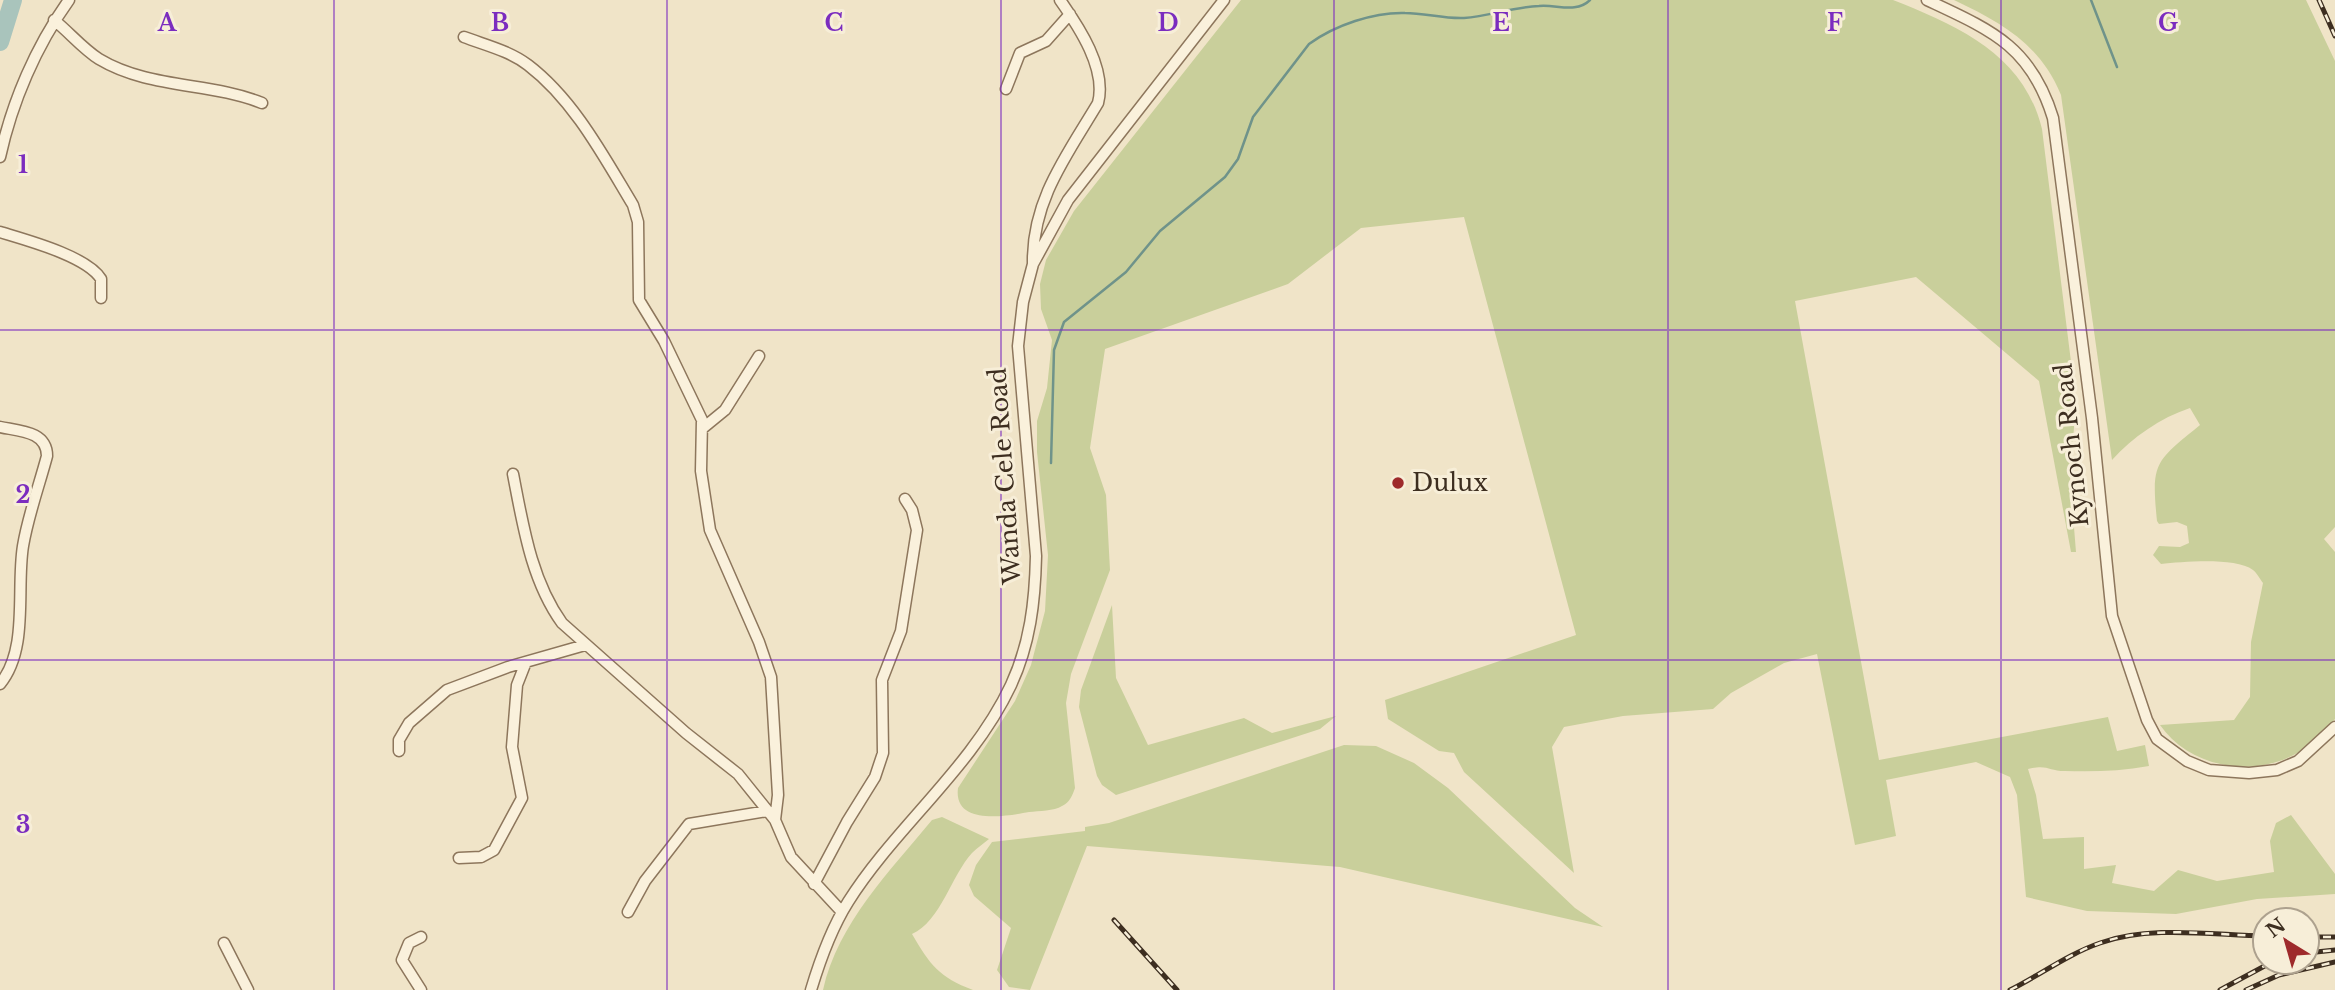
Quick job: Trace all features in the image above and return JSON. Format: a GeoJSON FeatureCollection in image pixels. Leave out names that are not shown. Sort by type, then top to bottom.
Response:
{"type":"FeatureCollection","features":[{"type":"Feature","properties":{"kind":"street"},"geometry":{"type":"LineString","coordinates":[[0,157],[24,85],[54,20],[69,0]]}},
{"type":"Feature","properties":{"kind":"street"},"geometry":{"type":"LineString","coordinates":[[1033,264],[1032,237],[1044,195],[1098,103],[1101,92],[1095,67],[1070,14],[1060,0]]}},
{"type":"Feature","properties":{"kind":"street","name":"Wanda Cele Road"},"geometry":{"type":"LineString","coordinates":[[811,990],[842,912],[863,881],[986,726],[1010,686],[1028,638],[1035,591],[1036,556],[1017,345],[1023,302],[1033,264],[1068,200],[1224,0]]}},
{"type":"Feature","properties":{"kind":"street","name":"Kynoch Road"},"geometry":{"type":"LineString","coordinates":[[1927,0],[2006,40],[2032,68],[2048,100],[2053,118],[2092,418],[2112,617],[2126,662],[2157,739],[2187,761],[2209,770],[2249,773],[2277,770],[2298,761],[2335,727]]}},
{"type":"Feature","properties":{"kind":"street"},"geometry":{"type":"LineString","coordinates":[[1006,89],[1020,53],[1046,41],[1070,14]]}},
{"type":"Feature","properties":{"kind":"street"},"geometry":{"type":"LineString","coordinates":[[54,20],[92,54],[115,67],[157,80],[241,94],[262,103]]}},
{"type":"Feature","properties":{"kind":"street"},"geometry":{"type":"LineString","coordinates":[[464,37],[528,65],[560,97],[605,161],[636,213],[639,300],[664,341],[695,403],[702,428],[701,471],[710,530],[760,642],[771,677],[778,795],[775,820]]}},
{"type":"Feature","properties":{"kind":"street"},"geometry":{"type":"LineString","coordinates":[[0,232],[34,242],[87,266],[101,279],[101,298]]}},
{"type":"Feature","properties":{"kind":"street"},"geometry":{"type":"LineString","coordinates":[[702,428],[725,410],[759,356]]}},
{"type":"Feature","properties":{"kind":"street"},"geometry":{"type":"LineString","coordinates":[[0,427],[41,438],[47,456],[24,545],[15,650],[10,669],[0,684]]}},
{"type":"Feature","properties":{"kind":"street"},"geometry":{"type":"LineString","coordinates":[[513,474],[531,555],[550,604],[562,623],[738,774],[775,820],[791,857],[842,912]]}},
{"type":"Feature","properties":{"kind":"street"},"geometry":{"type":"LineString","coordinates":[[814,884],[875,777],[883,753],[882,680],[901,631],[917,530],[912,510],[905,499]]}},
{"type":"Feature","properties":{"kind":"street"},"geometry":{"type":"LineString","coordinates":[[399,751],[399,740],[409,723],[436,697],[482,676],[585,645]]}},
{"type":"Feature","properties":{"kind":"street"},"geometry":{"type":"LineString","coordinates":[[459,858],[489,855],[522,798],[512,747],[517,685],[526,662]]}},
{"type":"Feature","properties":{"kind":"street"},"geometry":{"type":"LineString","coordinates":[[628,912],[645,880],[689,824],[767,811]]}},
{"type":"Feature","properties":{"kind":"street"},"geometry":{"type":"LineString","coordinates":[[421,937],[408,943],[402,960],[421,990]]}},
{"type":"Feature","properties":{"kind":"street"},"geometry":{"type":"LineString","coordinates":[[224,943],[248,990]]}},
{"type":"Feature","properties":{"kind":"green space"},"geometry":{"type":"Polygon","coordinates":[[[1241,0],[1893,0],[1942,21],[1986,46],[2020,81],[2033,103],[2042,129],[2076,402],[2070,478],[2076,552],[2071,552],[2039,381],[1916,277],[1795,301],[1879,760],[2108,717],[2117,751],[2145,745],[2149,766],[2097,771],[2059,771],[2040,767],[2028,769],[2036,795],[2043,839],[2084,837],[2084,869],[2116,865],[2112,883],[2154,891],[2178,870],[2217,881],[2274,872],[2270,841],[2276,823],[2291,815],[2335,874],[2335,894],[2257,899],[2176,914],[2087,911],[2026,897],[2017,795],[2010,777],[1976,762],[1886,780],[1896,836],[1855,845],[1817,654],[1784,663],[1731,693],[1713,709],[1623,716],[1564,727],[1552,747],[1574,873],[1464,772],[1454,753],[1439,751],[1388,719],[1385,700],[1576,635],[1464,217],[1361,228],[1288,284],[1105,349],[1090,448],[1106,495],[1110,570],[1071,674],[1066,703],[1075,788],[1067,803],[1051,810],[983,816],[964,808],[959,800],[958,788],[1015,701],[1031,665],[1045,611],[1048,555],[1037,452],[1037,421],[1047,388],[1052,340],[1041,309],[1040,284],[1046,260],[1074,211],[1241,0]]]}},
{"type":"Feature","properties":{"kind":"green space"},"geometry":{"type":"Polygon","coordinates":[[[1954,0],[2306,0],[2335,61],[2335,527],[2324,539],[2335,552],[2335,719],[2299,752],[2281,760],[2243,767],[2205,760],[2173,740],[2160,725],[2234,720],[2250,697],[2251,642],[2263,583],[2254,571],[2234,563],[2208,561],[2161,564],[2153,555],[2159,546],[2180,547],[2189,543],[2187,526],[2177,522],[2159,524],[2157,521],[2156,474],[2159,465],[2173,447],[2200,425],[2190,408],[2179,412],[2148,429],[2112,460],[2061,95],[2042,62],[2018,37],[1988,17],[1954,0]]]}},
{"type":"Feature","properties":{"kind":"green space"},"geometry":{"type":"Polygon","coordinates":[[[1112,605],[1116,678],[1148,745],[1244,718],[1272,733],[1336,716],[1320,729],[1116,795],[1102,785],[1097,776],[1079,707],[1081,690],[1112,605]]]}},
{"type":"Feature","properties":{"kind":"green space"},"geometry":{"type":"Polygon","coordinates":[[[1344,745],[1376,746],[1414,763],[1448,788],[1575,908],[1603,927],[1340,867],[1087,846],[1030,990],[1009,987],[997,970],[1011,928],[974,896],[969,885],[976,865],[992,842],[1085,831],[1085,827],[1109,823],[1344,745]]]}},
{"type":"Feature","properties":{"kind":"green space"},"geometry":{"type":"Polygon","coordinates":[[[942,817],[989,839],[972,853],[931,919],[912,934],[936,969],[973,990],[823,990],[840,942],[867,899],[932,820],[942,817]]]}},
{"type":"Feature","properties":{"kind":"waterway"},"geometry":{"type":"LineString","coordinates":[[0,42],[13,0]]}},
{"type":"Feature","properties":{"kind":"waterway"},"geometry":{"type":"LineString","coordinates":[[1051,463],[1054,350],[1064,322],[1126,272],[1160,231],[1225,177],[1238,159],[1253,117],[1309,44],[1343,26],[1368,17],[1393,13],[1464,18],[1529,7],[1572,8],[1590,0]]}},
{"type":"Feature","properties":{"kind":"waterway"},"geometry":{"type":"LineString","coordinates":[[2091,0],[2117,67]]}},
{"type":"Feature","properties":{"kind":"railway"},"geometry":{"type":"LineString","coordinates":[[2319,0],[2335,36]]}},
{"type":"Feature","properties":{"kind":"railway"},"geometry":{"type":"LineString","coordinates":[[1114,920],[1177,990]]}},
{"type":"Feature","properties":{"kind":"railway"},"geometry":{"type":"LineString","coordinates":[[2010,990],[2077,953],[2119,937],[2181,932],[2251,935]]}},
{"type":"Feature","properties":{"kind":"railway"},"geometry":{"type":"LineString","coordinates":[[2321,937],[2335,937]]}},
{"type":"Feature","properties":{"kind":"railway"},"geometry":{"type":"LineString","coordinates":[[2321,952],[2335,950]]}},
{"type":"Feature","properties":{"kind":"railway"},"geometry":{"type":"LineString","coordinates":[[2246,990],[2279,975],[2335,962]]}},
{"type":"Feature","properties":{"kind":"railway"},"geometry":{"type":"LineString","coordinates":[[2220,990],[2251,973]]}},
{"type":"Feature","properties":{"kind":"place","name":"Dulux"},"geometry":{"type":"Point","coordinates":[1398,483]}}]}
